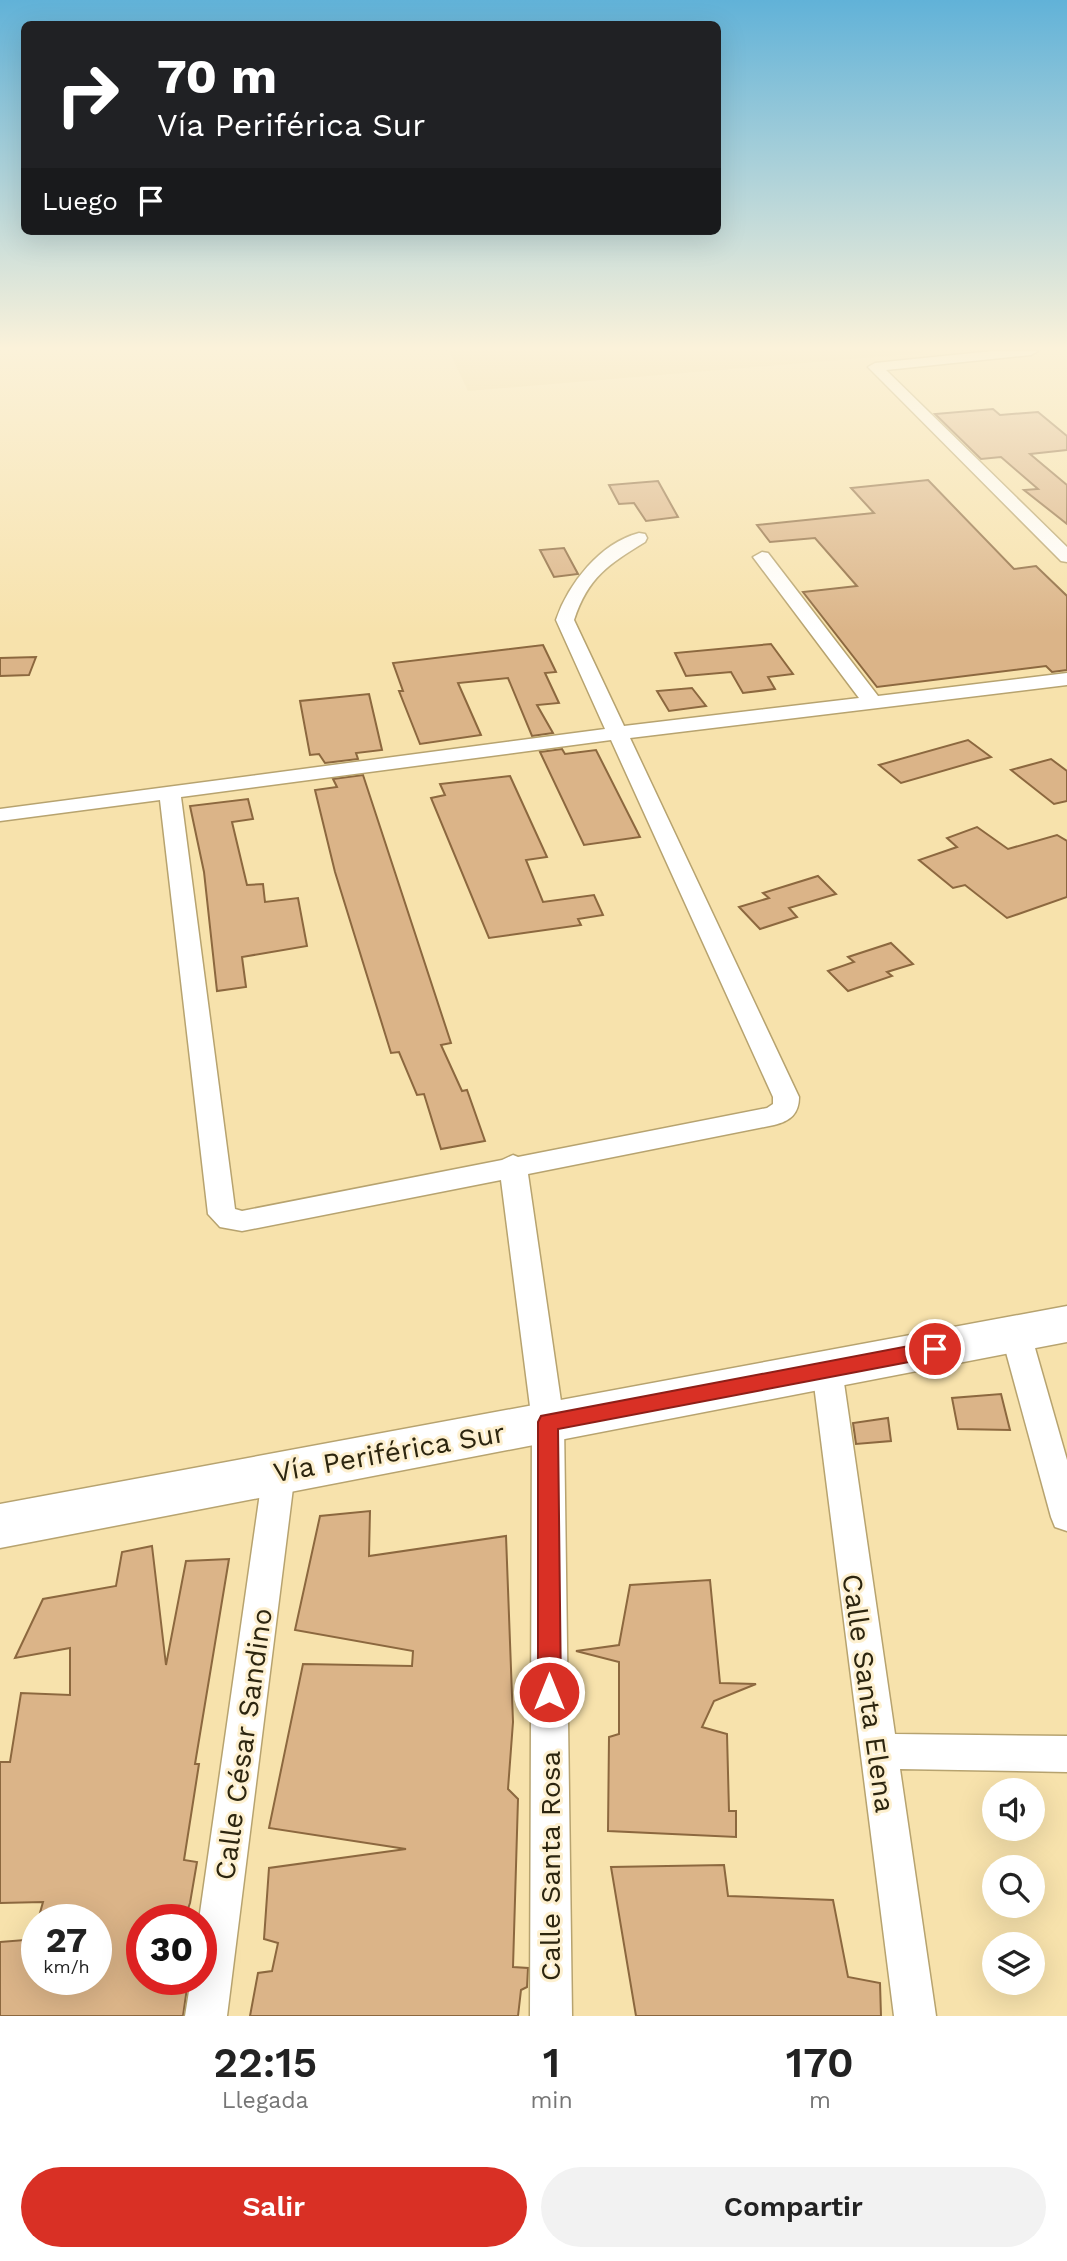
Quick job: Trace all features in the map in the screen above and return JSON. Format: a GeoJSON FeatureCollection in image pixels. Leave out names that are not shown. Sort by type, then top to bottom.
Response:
{"type":"FeatureCollection","features":[{"type":"Feature","properties":{"kind":"highway","name":"Vía Periférica Sur"},"geometry":{"type":"LineString","coordinates":[[2,1531],[279,1472],[1067,1324]]}},
{"type":"Feature","properties":{"kind":"street"},"geometry":{"type":"LineString","coordinates":[[953,445],[1067,558]]}},
{"type":"Feature","properties":{"kind":"street"},"geometry":{"type":"LineString","coordinates":[[170,794],[222,1214],[230,1220],[242,1221],[513,1165],[774,1116],[786,1108],[786,1097],[565,620],[572,599],[600,562],[639,538]]}},
{"type":"Feature","properties":{"kind":"street"},"geometry":{"type":"LineString","coordinates":[[762,557],[873,703]]}},
{"type":"Feature","properties":{"kind":"street"},"geometry":{"type":"LineString","coordinates":[[0,816],[618,733],[1067,679]]}},
{"type":"Feature","properties":{"kind":"street","name":"Calle Santa Rosa"},"geometry":{"type":"LineString","coordinates":[[513,1165],[548,1422],[551,2016]]}},
{"type":"Feature","properties":{"kind":"street"},"geometry":{"type":"LineString","coordinates":[[1016,1334],[1060,1462],[1067,1517]]}},
{"type":"Feature","properties":{"kind":"street","name":"Calle Santa Elena"},"geometry":{"type":"LineString","coordinates":[[827,1369],[915,2016]]}},
{"type":"Feature","properties":{"kind":"street","name":"Calle César Sandino"},"geometry":{"type":"LineString","coordinates":[[206,2016],[279,1472]]}},
{"type":"Feature","properties":{"kind":"street"},"geometry":{"type":"LineString","coordinates":[[877,1751],[1067,1754]]}},
{"type":"Feature","properties":{"kind":"building"},"geometry":{"type":"Polygon","coordinates":[[[967,445],[1067,445],[1067,450],[1030,454],[1067,485],[1067,524],[1024,490],[1038,489],[1001,457],[981,459],[967,445]]]}},
{"type":"Feature","properties":{"kind":"building"},"geometry":{"type":"Polygon","coordinates":[[[928,480],[1014,569],[1036,566],[1067,596],[1067,670],[1052,672],[1046,666],[877,687],[803,592],[857,586],[815,538],[770,542],[757,525],[874,513],[851,488],[928,480]]]}},
{"type":"Feature","properties":{"kind":"building"},"geometry":{"type":"Polygon","coordinates":[[[658,481],[678,517],[646,521],[634,503],[619,504],[609,485],[658,481]]]}},
{"type":"Feature","properties":{"kind":"building"},"geometry":{"type":"Polygon","coordinates":[[[564,548],[578,574],[554,577],[540,550],[564,548]]]}},
{"type":"Feature","properties":{"kind":"building"},"geometry":{"type":"Polygon","coordinates":[[[771,644],[793,674],[768,677],[775,689],[743,693],[731,672],[686,676],[675,653],[771,644]]]}},
{"type":"Feature","properties":{"kind":"building"},"geometry":{"type":"Polygon","coordinates":[[[543,645],[556,672],[545,673],[559,703],[537,705],[553,733],[532,736],[508,678],[458,683],[481,735],[420,744],[399,691],[403,691],[393,663],[543,645]]]}},
{"type":"Feature","properties":{"kind":"building"},"geometry":{"type":"Polygon","coordinates":[[[36,657],[29,675],[0,676],[0,658],[36,657]]]}},
{"type":"Feature","properties":{"kind":"building"},"geometry":{"type":"Polygon","coordinates":[[[692,688],[706,706],[669,711],[657,691],[692,688]]]}},
{"type":"Feature","properties":{"kind":"building"},"geometry":{"type":"Polygon","coordinates":[[[369,694],[382,750],[356,753],[358,759],[325,763],[319,754],[310,755],[300,701],[369,694]]]}},
{"type":"Feature","properties":{"kind":"building"},"geometry":{"type":"Polygon","coordinates":[[[968,740],[991,757],[901,783],[879,765],[968,740]]]}},
{"type":"Feature","properties":{"kind":"building"},"geometry":{"type":"Polygon","coordinates":[[[562,749],[565,754],[596,750],[640,837],[584,845],[540,752],[562,749]]]}},
{"type":"Feature","properties":{"kind":"building"},"geometry":{"type":"Polygon","coordinates":[[[1051,759],[1067,771],[1067,801],[1054,804],[1011,770],[1051,759]]]}},
{"type":"Feature","properties":{"kind":"building"},"geometry":{"type":"Polygon","coordinates":[[[363,775],[451,1043],[441,1045],[462,1091],[467,1090],[485,1141],[441,1149],[424,1094],[417,1095],[399,1052],[391,1053],[335,872],[315,790],[337,787],[333,779],[363,775]]]}},
{"type":"Feature","properties":{"kind":"building"},"geometry":{"type":"Polygon","coordinates":[[[510,776],[547,857],[526,860],[543,902],[594,895],[603,915],[578,919],[581,925],[489,938],[431,798],[445,795],[440,784],[510,776]]]}},
{"type":"Feature","properties":{"kind":"building"},"geometry":{"type":"Polygon","coordinates":[[[248,799],[253,819],[232,822],[247,885],[263,884],[265,902],[298,898],[307,946],[242,957],[246,987],[217,991],[204,872],[190,806],[248,799]]]}},
{"type":"Feature","properties":{"kind":"building"},"geometry":{"type":"Polygon","coordinates":[[[977,827],[1008,849],[1057,835],[1067,841],[1067,897],[1007,918],[965,885],[953,888],[919,860],[957,847],[947,838],[977,827]]]}},
{"type":"Feature","properties":{"kind":"building"},"geometry":{"type":"Polygon","coordinates":[[[818,876],[836,894],[789,908],[797,917],[760,929],[739,907],[769,898],[763,893],[818,876]]]}},
{"type":"Feature","properties":{"kind":"building"},"geometry":{"type":"Polygon","coordinates":[[[891,943],[913,964],[887,972],[892,976],[848,991],[828,971],[854,962],[848,957],[891,943]]]}},
{"type":"Feature","properties":{"kind":"building"},"geometry":{"type":"Polygon","coordinates":[[[1001,1394],[1010,1430],[958,1429],[952,1398],[1001,1394]]]}},
{"type":"Feature","properties":{"kind":"building"},"geometry":{"type":"Polygon","coordinates":[[[888,1418],[891,1441],[856,1444],[853,1423],[888,1418]]]}},
{"type":"Feature","properties":{"kind":"building"},"geometry":{"type":"Polygon","coordinates":[[[370,1511],[369,1556],[506,1536],[513,1722],[508,1789],[518,1799],[513,1967],[528,1968],[527,1987],[521,1990],[518,2016],[250,2016],[258,1973],[272,1971],[278,1943],[264,1939],[269,1868],[406,1849],[269,1828],[303,1664],[412,1666],[413,1651],[295,1630],[320,1516],[370,1511]]]}},
{"type":"Feature","properties":{"kind":"building"},"geometry":{"type":"Polygon","coordinates":[[[152,1546],[166,1665],[186,1561],[229,1559],[195,1764],[199,1764],[184,1860],[197,1862],[190,1903],[126,1904],[126,1995],[186,1995],[183,2016],[0,2016],[0,1942],[21,1940],[21,1995],[112,1995],[112,1904],[0,1903],[0,1762],[10,1762],[21,1693],[70,1695],[70,1648],[15,1658],[43,1599],[116,1586],[122,1552],[152,1546]]]}},
{"type":"Feature","properties":{"kind":"building"},"geometry":{"type":"Polygon","coordinates":[[[710,1580],[720,1683],[756,1684],[714,1701],[702,1727],[727,1734],[729,1811],[736,1811],[736,1837],[608,1831],[609,1737],[619,1734],[619,1662],[576,1651],[619,1645],[630,1585],[710,1580]]]}},
{"type":"Feature","properties":{"kind":"building"},"geometry":{"type":"Polygon","coordinates":[[[724,1865],[728,1896],[833,1900],[848,1977],[880,1983],[881,2016],[636,2016],[611,1867],[724,1865]]]}},
{"type":"Feature","properties":{"kind":"route"},"geometry":{"type":"LineString","coordinates":[[549,1692],[548,1422],[935,1349]]}}]}
